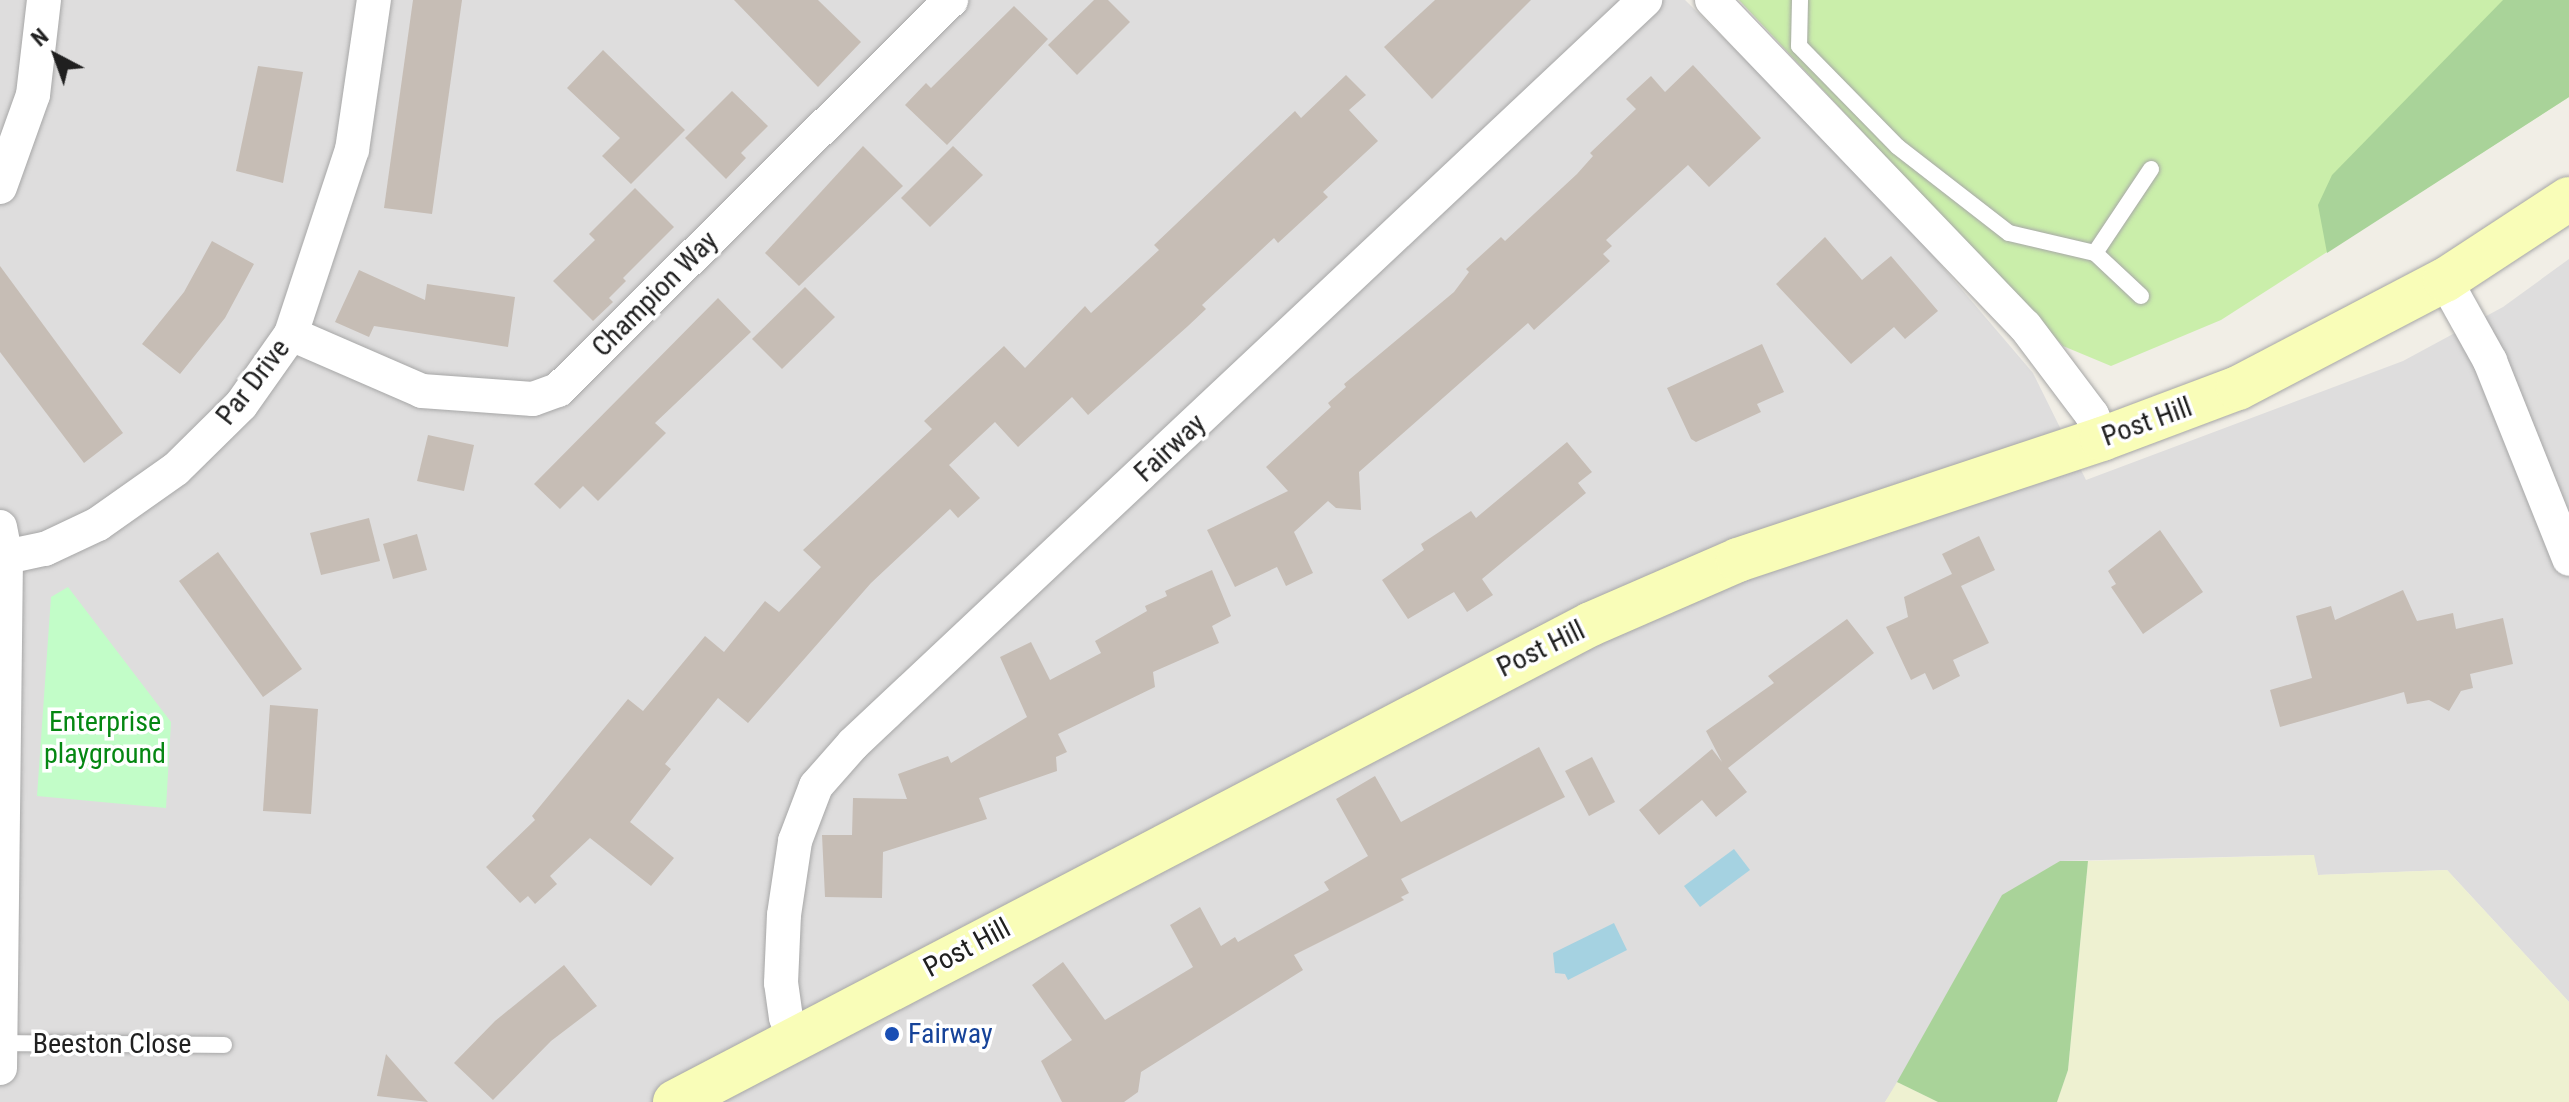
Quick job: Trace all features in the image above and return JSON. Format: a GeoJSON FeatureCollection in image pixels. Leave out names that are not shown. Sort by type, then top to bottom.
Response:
{"type":"FeatureCollection","features":[{"type":"Feature","properties":{"kind":"street"},"geometry":{"type":"LineString","coordinates":[[0,187],[33,95],[44,0]]}},
{"type":"Feature","properties":{"kind":"street","name":"Par Drive"},"geometry":{"type":"LineString","coordinates":[[3,542],[45,549],[98,524],[176,469],[241,405],[291,334],[352,150],[374,0]]}},
{"type":"Feature","properties":{"kind":"street","name":"Champion Way"},"geometry":{"type":"LineString","coordinates":[[291,334],[422,391],[533,399],[558,390],[951,0]]}},
{"type":"Feature","properties":{"kind":"street","name":"Fairway"},"geometry":{"type":"LineString","coordinates":[[796,1039],[786,1018],[781,983],[784,915],[798,830],[816,786],[853,744],[1645,0]]}},
{"type":"Feature","properties":{"kind":"street"},"geometry":{"type":"LineString","coordinates":[[1712,0],[2025,326],[2092,415],[2102,439]]}},
{"type":"Feature","properties":{"kind":"street","name":"Post Hill"},"geometry":{"type":"LineString","coordinates":[[675,1102],[733,1089],[796,1039],[1591,624],[1738,560],[2102,439],[2238,388],[2445,280],[2569,199]]}},
{"type":"Feature","properties":{"kind":"street"},"geometry":{"type":"LineString","coordinates":[[2445,280],[2490,361],[2569,559]]}},
{"type":"Feature","properties":{"kind":"street"},"geometry":{"type":"LineString","coordinates":[[0,1068],[3,542]]}},
{"type":"Feature","properties":{"kind":"lane"},"geometry":{"type":"LineString","coordinates":[[1800,0],[1799,46],[1898,147],[2009,233],[2095,253],[2141,296]]}},
{"type":"Feature","properties":{"kind":"lane"},"geometry":{"type":"LineString","coordinates":[[2095,253],[2151,169]]}},
{"type":"Feature","properties":{"kind":"lane","name":"Beeston Close"},"geometry":{"type":"LineString","coordinates":[[0,1043],[224,1045]]}},
{"type":"Feature","properties":{"kind":"shaded area"},"geometry":{"type":"Polygon","coordinates":[[[0,0],[1685,0],[1871,183],[2033,373],[2086,480],[2403,361],[2503,307],[2569,259],[2569,1002],[2447,870],[2318,875],[2313,855],[2060,861],[1885,1102],[0,1102],[0,0]]]}},
{"type":"Feature","properties":{"kind":"green space"},"geometry":{"type":"Polygon","coordinates":[[[1739,0],[2569,0],[2569,97],[2221,320],[2111,366],[2063,346],[1739,0]]]}},
{"type":"Feature","properties":{"kind":"green space"},"geometry":{"type":"Polygon","coordinates":[[[2503,0],[2569,0],[2569,97],[2327,253],[2318,205],[2332,175],[2503,0]]]}},
{"type":"Feature","properties":{"kind":"green space","name":"Enterprise playground"},"geometry":{"type":"Polygon","coordinates":[[[68,587],[171,722],[166,808],[37,796],[51,597],[68,587]]]}},
{"type":"Feature","properties":{"kind":"green space"},"geometry":{"type":"Polygon","coordinates":[[[2314,855],[2318,875],[2447,870],[2569,1002],[2569,1102],[2057,1102],[2068,1070],[2088,861],[2314,855]]]}},
{"type":"Feature","properties":{"kind":"green space"},"geometry":{"type":"Polygon","coordinates":[[[2060,861],[2088,861],[2068,1070],[2057,1102],[1938,1102],[1897,1082],[2002,895],[2060,861]]]}},
{"type":"Feature","properties":{"kind":"green space"},"geometry":{"type":"Polygon","coordinates":[[[1897,1082],[1938,1102],[1885,1102],[1897,1082]]]}},
{"type":"Feature","properties":{"kind":"water"},"geometry":{"type":"Polygon","coordinates":[[[1734,849],[1750,870],[1700,907],[1684,886],[1734,849]]]}},
{"type":"Feature","properties":{"kind":"water"},"geometry":{"type":"Polygon","coordinates":[[[1614,923],[1627,950],[1568,980],[1565,974],[1555,973],[1553,953],[1614,923]]]}},
{"type":"Feature","properties":{"kind":"building"},"geometry":{"type":"Polygon","coordinates":[[[413,0],[462,0],[432,214],[384,208],[413,0]]]}},
{"type":"Feature","properties":{"kind":"building"},"geometry":{"type":"Polygon","coordinates":[[[734,0],[818,0],[861,42],[818,87],[734,0]]]}},
{"type":"Feature","properties":{"kind":"building"},"geometry":{"type":"Polygon","coordinates":[[[1094,0],[1108,0],[1130,22],[1077,75],[1048,45],[1094,0]]]}},
{"type":"Feature","properties":{"kind":"building"},"geometry":{"type":"Polygon","coordinates":[[[1435,0],[1531,0],[1432,99],[1384,47],[1435,0]]]}},
{"type":"Feature","properties":{"kind":"building"},"geometry":{"type":"Polygon","coordinates":[[[1014,6],[1048,39],[947,145],[905,105],[926,83],[931,88],[1014,6]]]}},
{"type":"Feature","properties":{"kind":"building"},"geometry":{"type":"Polygon","coordinates":[[[603,50],[685,130],[631,184],[602,156],[620,138],[567,88],[603,50]]]}},
{"type":"Feature","properties":{"kind":"building"},"geometry":{"type":"Polygon","coordinates":[[[1693,65],[1761,138],[1709,187],[1688,165],[1606,240],[1612,246],[1603,254],[1610,261],[1534,330],[1528,323],[1359,472],[1361,510],[1336,508],[1328,501],[1294,532],[1313,573],[1286,586],[1277,567],[1235,587],[1207,530],[1288,491],[1266,467],[1331,407],[1328,403],[1346,387],[1344,384],[1454,292],[1469,272],[1466,269],[1501,237],[1505,241],[1577,174],[1593,156],[1590,153],[1636,109],[1626,99],[1651,76],[1665,92],[1693,65]]]}},
{"type":"Feature","properties":{"kind":"building"},"geometry":{"type":"Polygon","coordinates":[[[258,66],[303,72],[283,183],[236,171],[258,66]]]}},
{"type":"Feature","properties":{"kind":"building"},"geometry":{"type":"Polygon","coordinates":[[[1346,75],[1366,95],[1349,110],[1378,141],[1323,192],[1328,197],[1278,243],[1274,238],[1202,305],[1206,309],[1088,415],[1072,397],[1018,447],[995,422],[949,465],[980,498],[958,518],[950,509],[871,583],[748,723],[718,698],[665,764],[671,769],[630,822],[674,858],[651,886],[590,838],[550,876],[557,884],[535,904],[528,896],[520,903],[486,867],[535,820],[532,816],[628,699],[643,711],[705,636],[724,652],[765,601],[779,612],[821,567],[803,550],[932,429],[924,421],[1004,346],[1025,368],[1085,306],[1091,313],[1159,250],[1154,245],[1295,111],[1301,118],[1346,75]]]}},
{"type":"Feature","properties":{"kind":"building"},"geometry":{"type":"Polygon","coordinates":[[[732,91],[768,126],[741,153],[746,158],[726,179],[685,138],[732,91]]]}},
{"type":"Feature","properties":{"kind":"building"},"geometry":{"type":"Polygon","coordinates":[[[863,146],[903,186],[799,286],[765,253],[863,146]]]}},
{"type":"Feature","properties":{"kind":"building"},"geometry":{"type":"Polygon","coordinates":[[[953,146],[983,175],[930,227],[901,198],[953,146]]]}},
{"type":"Feature","properties":{"kind":"building"},"geometry":{"type":"Polygon","coordinates":[[[635,188],[674,227],[623,278],[626,281],[609,298],[613,302],[593,321],[553,281],[595,240],[589,234],[635,188]]]}},
{"type":"Feature","properties":{"kind":"building"},"geometry":{"type":"Polygon","coordinates":[[[1825,237],[1862,280],[1891,256],[1938,311],[1905,339],[1894,327],[1851,364],[1776,284],[1825,237]]]}},
{"type":"Feature","properties":{"kind":"building"},"geometry":{"type":"Polygon","coordinates":[[[212,241],[254,264],[225,318],[180,374],[142,344],[184,292],[212,241]]]}},
{"type":"Feature","properties":{"kind":"building"},"geometry":{"type":"Polygon","coordinates":[[[0,266],[123,433],[84,463],[0,352],[0,266]]]}},
{"type":"Feature","properties":{"kind":"building"},"geometry":{"type":"Polygon","coordinates":[[[359,270],[425,300],[427,284],[515,297],[508,347],[374,326],[369,337],[335,322],[359,270]]]}},
{"type":"Feature","properties":{"kind":"building"},"geometry":{"type":"Polygon","coordinates":[[[805,287],[835,317],[782,369],[752,339],[805,287]]]}},
{"type":"Feature","properties":{"kind":"building"},"geometry":{"type":"Polygon","coordinates":[[[718,298],[751,332],[655,423],[666,433],[598,501],[583,486],[560,509],[534,484],[718,298]]]}},
{"type":"Feature","properties":{"kind":"building"},"geometry":{"type":"Polygon","coordinates":[[[1762,344],[1784,392],[1757,404],[1761,412],[1696,442],[1691,439],[1667,388],[1762,344]]]}},
{"type":"Feature","properties":{"kind":"building"},"geometry":{"type":"Polygon","coordinates":[[[428,435],[474,445],[464,491],[417,481],[428,435]]]}},
{"type":"Feature","properties":{"kind":"building"},"geometry":{"type":"Polygon","coordinates":[[[1567,442],[1592,472],[1578,483],[1586,493],[1482,579],[1493,595],[1467,612],[1454,592],[1408,619],[1382,580],[1424,550],[1421,544],[1471,511],[1476,518],[1567,442]]]}},
{"type":"Feature","properties":{"kind":"building"},"geometry":{"type":"Polygon","coordinates":[[[369,518],[380,561],[321,575],[310,533],[369,518]]]}},
{"type":"Feature","properties":{"kind":"building"},"geometry":{"type":"Polygon","coordinates":[[[2160,530],[2203,592],[2143,634],[2111,587],[2116,584],[2108,571],[2160,530]]]}},
{"type":"Feature","properties":{"kind":"building"},"geometry":{"type":"Polygon","coordinates":[[[417,534],[427,570],[393,579],[383,544],[417,534]]]}},
{"type":"Feature","properties":{"kind":"building"},"geometry":{"type":"Polygon","coordinates":[[[1979,536],[1995,570],[1961,586],[1989,643],[1953,660],[1960,676],[1933,690],[1925,673],[1911,680],[1886,627],[1908,617],[1904,597],[1952,574],[1942,554],[1979,536]]]}},
{"type":"Feature","properties":{"kind":"building"},"geometry":{"type":"Polygon","coordinates":[[[218,552],[302,669],[263,697],[179,581],[218,552]]]}},
{"type":"Feature","properties":{"kind":"building"},"geometry":{"type":"Polygon","coordinates":[[[1212,570],[1231,616],[1212,626],[1219,643],[1153,672],[1155,687],[1058,734],[1067,752],[1056,757],[1057,771],[979,798],[987,819],[883,852],[882,898],[825,897],[822,835],[852,835],[853,798],[907,799],[898,774],[948,756],[951,763],[1027,717],[1000,657],[1031,642],[1050,680],[1101,653],[1095,641],[1147,611],[1145,606],[1167,596],[1165,591],[1212,570]]]}},
{"type":"Feature","properties":{"kind":"building"},"geometry":{"type":"Polygon","coordinates":[[[2403,590],[2417,621],[2453,613],[2456,629],[2503,618],[2513,664],[2470,674],[2473,688],[2461,691],[2449,711],[2429,700],[2407,704],[2404,692],[2280,727],[2270,690],[2312,678],[2296,616],[2331,606],[2335,620],[2403,590]]]}},
{"type":"Feature","properties":{"kind":"building"},"geometry":{"type":"Polygon","coordinates":[[[1847,619],[1874,653],[1728,768],[1747,792],[1716,817],[1702,800],[1659,835],[1639,810],[1712,749],[1722,762],[1706,731],[1774,683],[1768,676],[1847,619]]]}},
{"type":"Feature","properties":{"kind":"building"},"geometry":{"type":"Polygon","coordinates":[[[270,705],[318,709],[311,814],[263,811],[270,705]]]}},
{"type":"Feature","properties":{"kind":"building"},"geometry":{"type":"Polygon","coordinates":[[[1539,747],[1565,797],[1401,879],[1409,893],[1401,897],[1404,900],[1294,955],[1303,970],[1141,1072],[1138,1092],[1124,1102],[1062,1102],[1041,1061],[1072,1040],[1032,985],[1063,962],[1105,1020],[1193,967],[1170,925],[1200,907],[1221,946],[1235,937],[1238,942],[1329,890],[1324,882],[1368,856],[1336,799],[1375,776],[1401,822],[1539,747]]]}},
{"type":"Feature","properties":{"kind":"building"},"geometry":{"type":"Polygon","coordinates":[[[1592,757],[1615,802],[1589,816],[1565,771],[1592,757]]]}},
{"type":"Feature","properties":{"kind":"building"},"geometry":{"type":"Polygon","coordinates":[[[564,965],[597,1006],[551,1041],[493,1100],[454,1063],[495,1021],[564,965]]]}},
{"type":"Feature","properties":{"kind":"building"},"geometry":{"type":"Polygon","coordinates":[[[386,1054],[428,1102],[377,1096],[386,1054]]]}},
{"type":"Feature","properties":{"kind":"place","name":"Fairway"},"geometry":{"type":"Point","coordinates":[892,1034]}}]}
